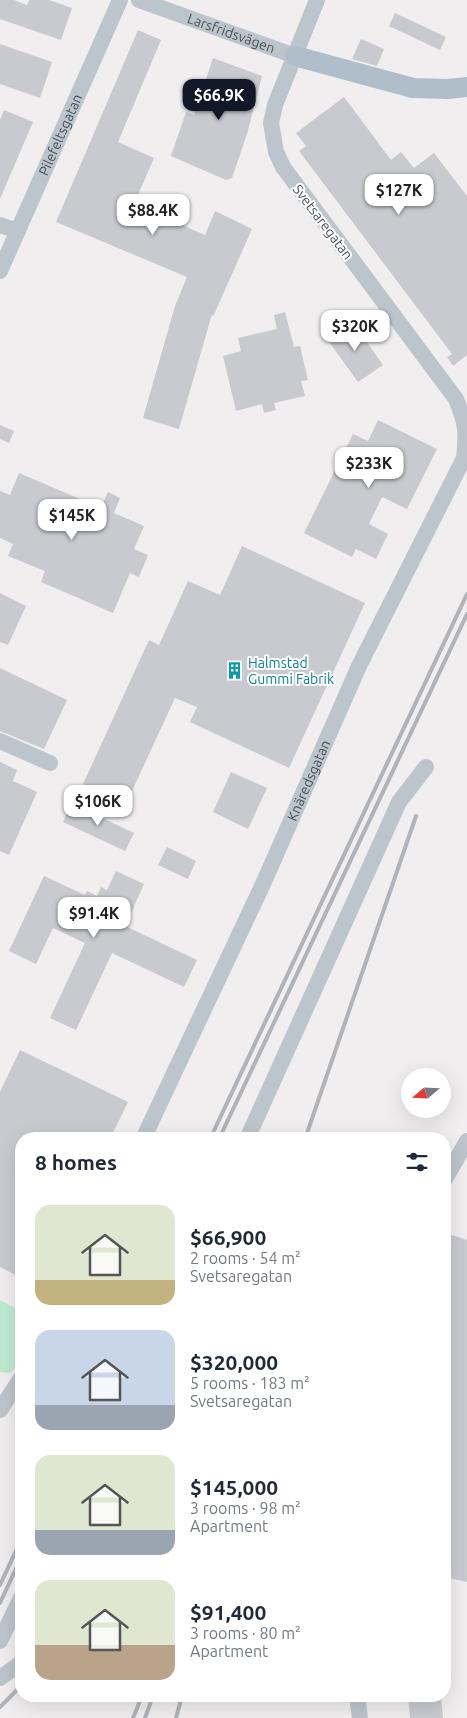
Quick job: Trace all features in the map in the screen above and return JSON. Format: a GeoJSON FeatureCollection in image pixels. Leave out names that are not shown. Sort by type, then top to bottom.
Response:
{"type":"FeatureCollection","features":[{"type":"Feature","properties":{"kind":"main road"},"geometry":{"type":"LineString","coordinates":[[295,56],[413,88],[448,89],[467,87]]}},
{"type":"Feature","properties":{"kind":"street","name":"Pilefeltsgatan"},"geometry":{"type":"LineString","coordinates":[[0,271],[120,0]]}},
{"type":"Feature","properties":{"kind":"street","name":"Larsfridsvägen"},"geometry":{"type":"LineString","coordinates":[[139,0],[295,56]]}},
{"type":"Feature","properties":{"kind":"street","name":"Svetsaregatan"},"geometry":{"type":"LineString","coordinates":[[317,0],[275,105],[271,123],[276,152],[283,167],[456,399],[465,422]]}},
{"type":"Feature","properties":{"kind":"street"},"geometry":{"type":"LineString","coordinates":[[0,225],[18,231]]}},
{"type":"Feature","properties":{"kind":"street","name":"Knäredsgatan"},"geometry":{"type":"LineString","coordinates":[[146,1132],[263,884],[359,666],[464,458],[467,440],[465,422]]}},
{"type":"Feature","properties":{"kind":"street"},"geometry":{"type":"LineString","coordinates":[[0,741],[50,763]]}},
{"type":"Feature","properties":{"kind":"street"},"geometry":{"type":"LineString","coordinates":[[250,1132],[399,802],[426,767]]}},
{"type":"Feature","properties":{"kind":"street"},"geometry":{"type":"LineString","coordinates":[[451,1169],[467,1141]]}},
{"type":"Feature","properties":{"kind":"street"},"geometry":{"type":"LineString","coordinates":[[0,1410],[5,1391],[15,1383]]}},
{"type":"Feature","properties":{"kind":"street"},"geometry":{"type":"LineString","coordinates":[[0,1642],[15,1611]]}},
{"type":"Feature","properties":{"kind":"street"},"geometry":{"type":"LineString","coordinates":[[0,1678],[15,1667]]}},
{"type":"Feature","properties":{"kind":"street"},"geometry":{"type":"LineString","coordinates":[[358,1702],[360,1718]]}},
{"type":"Feature","properties":{"kind":"green space"},"geometry":{"type":"Polygon","coordinates":[[[0,1300],[15,1308],[15,1369],[9,1373],[0,1372],[0,1300]]]}},
{"type":"Feature","properties":{"kind":"building"},"geometry":{"type":"Polygon","coordinates":[[[0,0],[14,0],[27,5],[29,0],[49,0],[72,8],[61,40],[0,19],[0,0]]]}},
{"type":"Feature","properties":{"kind":"building"},"geometry":{"type":"Polygon","coordinates":[[[395,13],[446,37],[440,50],[389,26],[395,13]]]}},
{"type":"Feature","properties":{"kind":"building"},"geometry":{"type":"Polygon","coordinates":[[[138,30],[161,40],[118,142],[154,158],[134,204],[205,235],[215,211],[252,229],[213,317],[212,314],[179,429],[143,418],[175,306],[187,277],[56,222],[138,30]]]}},
{"type":"Feature","properties":{"kind":"building"},"geometry":{"type":"Polygon","coordinates":[[[361,39],[384,49],[377,66],[352,59],[361,39]]]}},
{"type":"Feature","properties":{"kind":"building"},"geometry":{"type":"Polygon","coordinates":[[[0,44],[52,62],[40,98],[0,84],[0,44]]]}},
{"type":"Feature","properties":{"kind":"building"},"geometry":{"type":"Polygon","coordinates":[[[213,58],[262,76],[247,134],[232,178],[226,180],[171,156],[186,112],[194,115],[213,58]]]}},
{"type":"Feature","properties":{"kind":"building"},"geometry":{"type":"Polygon","coordinates":[[[344,97],[391,160],[401,152],[414,168],[434,153],[467,196],[467,355],[453,366],[447,357],[452,354],[299,151],[306,146],[296,133],[344,97]]]}},
{"type":"Feature","properties":{"kind":"building"},"geometry":{"type":"Polygon","coordinates":[[[4,110],[33,122],[0,199],[0,120],[4,110]]]}},
{"type":"Feature","properties":{"kind":"building"},"geometry":{"type":"Polygon","coordinates":[[[285,312],[294,347],[300,346],[308,380],[301,381],[305,396],[274,403],[276,410],[264,413],[262,404],[236,411],[223,356],[241,351],[238,338],[277,329],[274,315],[285,312]]]}},
{"type":"Feature","properties":{"kind":"building"},"geometry":{"type":"Polygon","coordinates":[[[352,321],[383,365],[358,382],[327,339],[352,321]]]}},
{"type":"Feature","properties":{"kind":"building"},"geometry":{"type":"Polygon","coordinates":[[[378,420],[437,449],[407,509],[382,497],[369,524],[388,534],[376,559],[356,549],[352,557],[304,533],[353,434],[368,441],[378,420]]]}},
{"type":"Feature","properties":{"kind":"building"},"geometry":{"type":"Polygon","coordinates":[[[0,425],[14,431],[9,443],[0,439],[0,425]]]}},
{"type":"Feature","properties":{"kind":"building"},"geometry":{"type":"Polygon","coordinates":[[[19,473],[101,508],[108,492],[120,498],[114,513],[144,526],[134,549],[148,555],[139,577],[130,573],[113,613],[41,582],[45,571],[8,556],[13,544],[0,538],[0,491],[10,495],[19,473]]]}},
{"type":"Feature","properties":{"kind":"building","name":"Halmstad Gummi Fabrik"},"geometry":{"type":"Polygon","coordinates":[[[242,546],[365,603],[289,768],[190,722],[197,707],[175,698],[126,804],[83,784],[149,640],[159,645],[188,581],[220,595],[242,546]]]}},
{"type":"Feature","properties":{"kind":"building"},"geometry":{"type":"Polygon","coordinates":[[[0,593],[26,606],[8,645],[0,642],[0,593]]]}},
{"type":"Feature","properties":{"kind":"building"},"geometry":{"type":"Polygon","coordinates":[[[0,668],[67,700],[44,749],[0,731],[0,668]]]}},
{"type":"Feature","properties":{"kind":"building"},"geometry":{"type":"Polygon","coordinates":[[[0,762],[17,770],[13,781],[37,792],[9,855],[0,851],[0,762]]]}},
{"type":"Feature","properties":{"kind":"building"},"geometry":{"type":"Polygon","coordinates":[[[231,772],[267,788],[248,829],[213,812],[231,772]]]}},
{"type":"Feature","properties":{"kind":"building"},"geometry":{"type":"Polygon","coordinates":[[[71,803],[134,833],[125,851],[63,822],[71,803]]]}},
{"type":"Feature","properties":{"kind":"building"},"geometry":{"type":"Polygon","coordinates":[[[167,847],[196,861],[188,879],[158,865],[167,847]]]}},
{"type":"Feature","properties":{"kind":"building"},"geometry":{"type":"Polygon","coordinates":[[[116,871],[144,884],[125,926],[197,960],[184,987],[112,953],[76,1030],[50,1018],[85,943],[53,928],[36,964],[9,951],[44,876],[85,895],[87,891],[97,896],[101,887],[107,890],[116,871]]]}},
{"type":"Feature","properties":{"kind":"building"},"geometry":{"type":"Polygon","coordinates":[[[20,1050],[128,1102],[113,1132],[15,1132],[15,1275],[0,1267],[0,1092],[20,1050]]]}},
{"type":"Feature","properties":{"kind":"building"},"geometry":{"type":"Polygon","coordinates":[[[451,1235],[467,1240],[467,1582],[451,1578],[451,1235]]]}},
{"type":"Feature","properties":{"kind":"building"},"geometry":{"type":"Polygon","coordinates":[[[409,1702],[442,1702],[443,1718],[410,1718],[409,1702]]]}},
{"type":"Feature","properties":{"kind":"railway"},"geometry":{"type":"LineString","coordinates":[[213,1132],[467,594]]}},
{"type":"Feature","properties":{"kind":"railway"},"geometry":{"type":"LineString","coordinates":[[222,1132],[467,614]]}},
{"type":"Feature","properties":{"kind":"railway"},"geometry":{"type":"LineString","coordinates":[[307,1132],[416,816]]}},
{"type":"Feature","properties":{"kind":"railway"},"geometry":{"type":"LineString","coordinates":[[0,1585],[15,1553]]}},
{"type":"Feature","properties":{"kind":"railway"},"geometry":{"type":"LineString","coordinates":[[0,1603],[15,1571]]}},
{"type":"Feature","properties":{"kind":"railway"},"geometry":{"type":"LineString","coordinates":[[0,1707],[15,1692]]}},
{"type":"Feature","properties":{"kind":"railway"},"geometry":{"type":"LineString","coordinates":[[133,1718],[140,1702]]}},
{"type":"Feature","properties":{"kind":"railway"},"geometry":{"type":"LineString","coordinates":[[145,1718],[151,1702]]}},
{"type":"Feature","properties":{"kind":"railway"},"geometry":{"type":"LineString","coordinates":[[176,1718],[180,1702]]}},
{"type":"Feature","properties":{"kind":"place","name":"Halmstad Gummi Fabrik"},"geometry":{"type":"Point","coordinates":[234,671]}}]}
